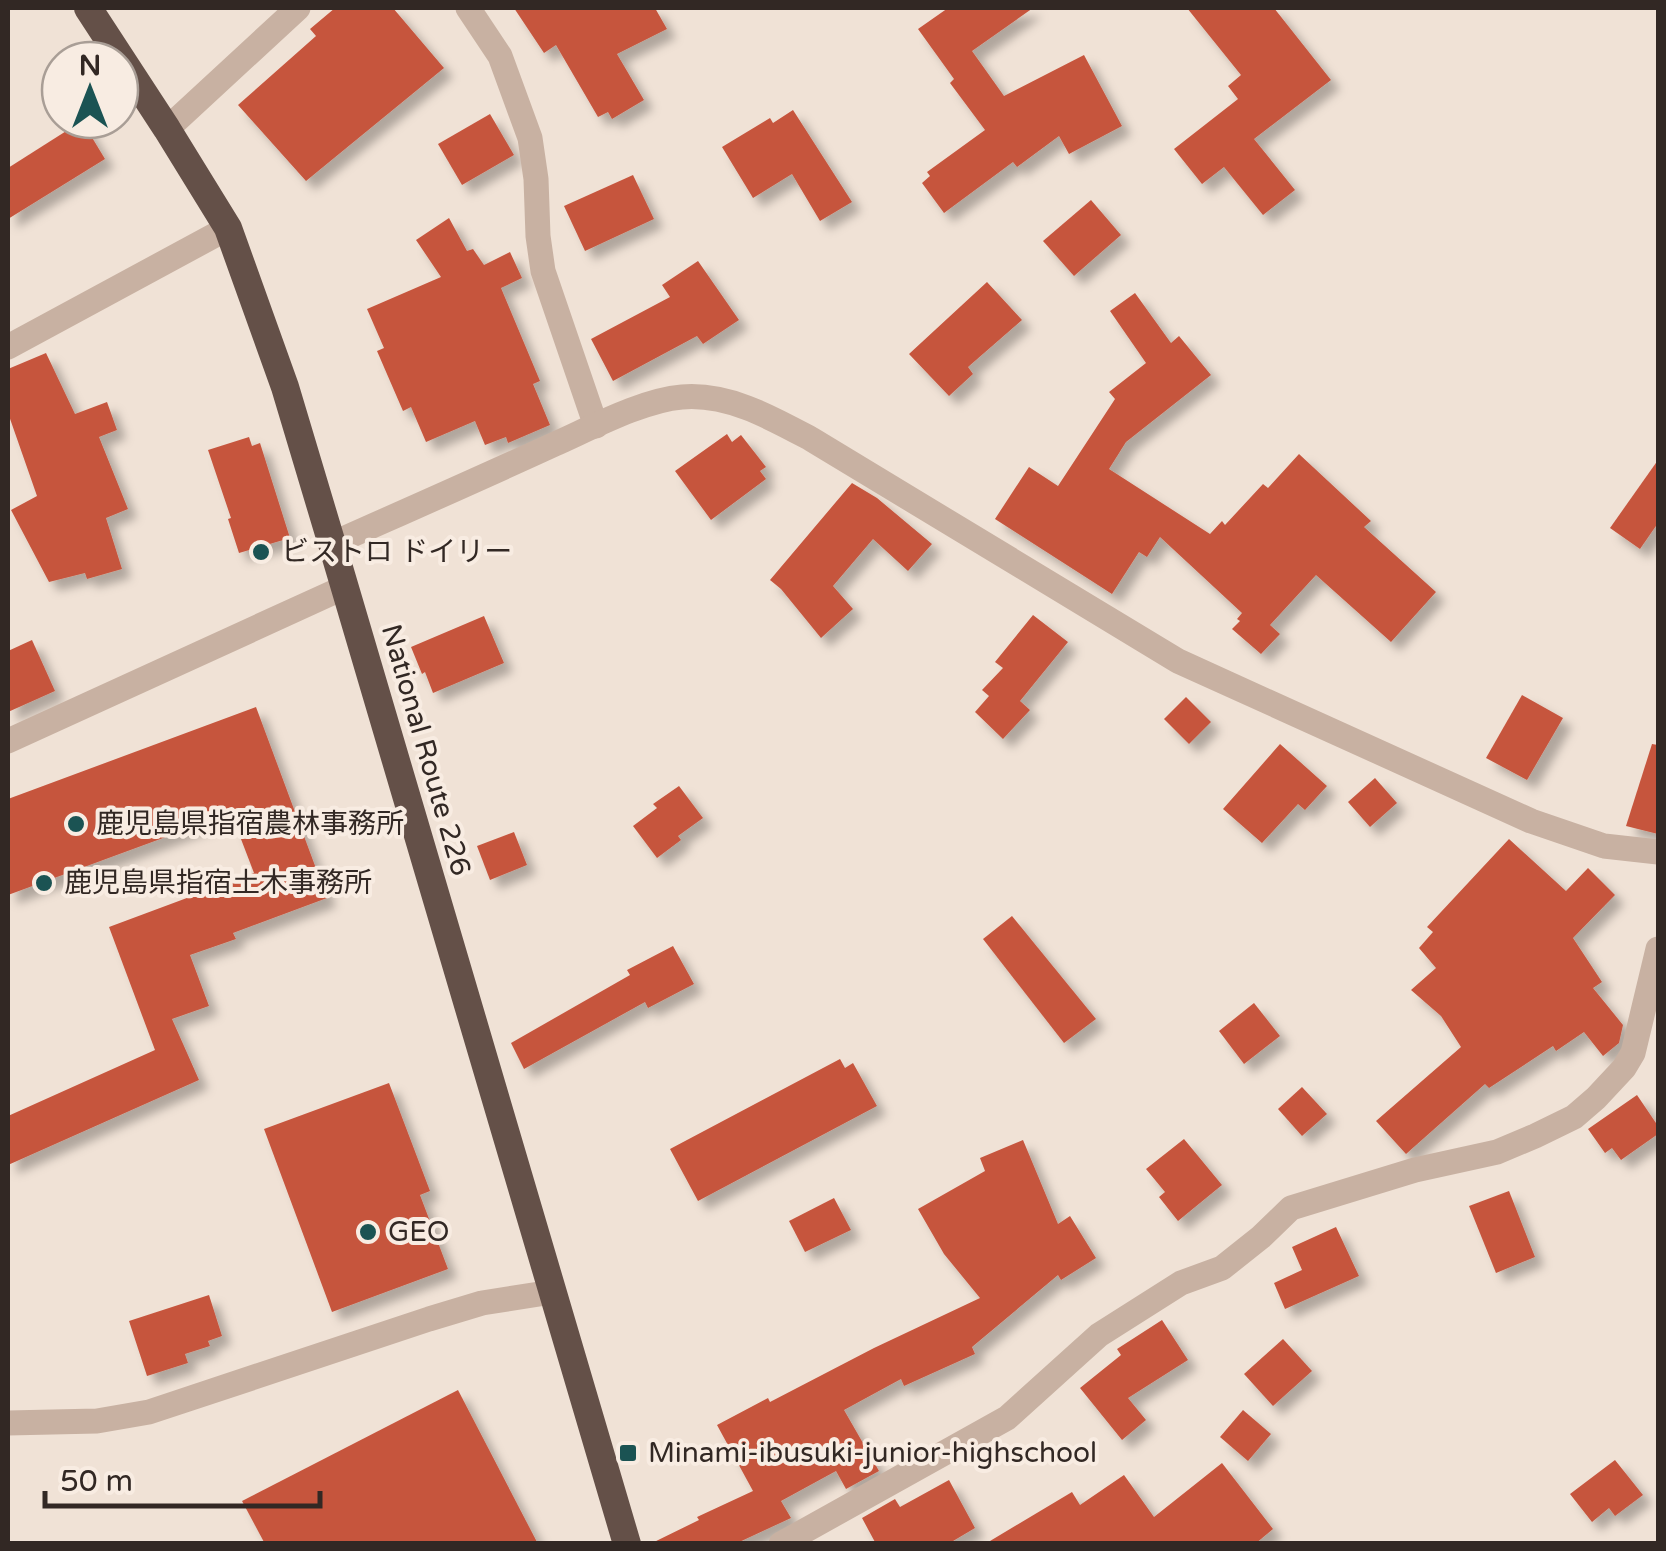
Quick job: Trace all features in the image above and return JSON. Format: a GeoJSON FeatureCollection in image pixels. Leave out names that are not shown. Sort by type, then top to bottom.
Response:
{"type":"FeatureCollection","features":[{"type":"Feature","properties":{"kind":"highway","name":"National Route 226"},"geometry":{"type":"LineString","coordinates":[[88,8],[228,228],[284,387],[627,1544]]}},
{"type":"Feature","properties":{"kind":"street"},"geometry":{"type":"LineString","coordinates":[[167,129],[298,8]]}},
{"type":"Feature","properties":{"kind":"street"},"geometry":{"type":"LineString","coordinates":[[468,8],[500,56],[530,138],[544,271],[596,426]]}},
{"type":"Feature","properties":{"kind":"street"},"geometry":{"type":"LineString","coordinates":[[8,347],[228,228]]}},
{"type":"Feature","properties":{"kind":"street"},"geometry":{"type":"LineString","coordinates":[[332,544],[656,401],[684,396],[738,405],[770,417],[1178,661],[1531,821],[1604,846],[1658,852]]}},
{"type":"Feature","properties":{"kind":"street"},"geometry":{"type":"LineString","coordinates":[[8,741],[344,587]]}},
{"type":"Feature","properties":{"kind":"street"},"geometry":{"type":"LineString","coordinates":[[780,1544],[1006,1418],[1099,1334],[1181,1283],[1222,1268],[1291,1208],[1416,1170],[1497,1152],[1574,1116],[1610,1085],[1633,1053],[1658,949]]}},
{"type":"Feature","properties":{"kind":"street"},"geometry":{"type":"LineString","coordinates":[[8,1424],[97,1421],[149,1412],[482,1303],[552,1292]]}},
{"type":"Feature","properties":{"kind":"building"},"geometry":{"type":"Polygon","coordinates":[[[335,8],[393,8],[444,68],[306,181],[238,105],[316,36],[310,29],[335,8]]]}},
{"type":"Feature","properties":{"kind":"building"},"geometry":{"type":"Polygon","coordinates":[[[514,8],[655,8],[667,29],[617,54],[644,100],[612,119],[608,112],[598,117],[556,45],[544,53],[514,8]]]}},
{"type":"Feature","properties":{"kind":"building"},"geometry":{"type":"Polygon","coordinates":[[[948,8],[1033,8],[972,51],[1004,96],[1084,55],[1122,126],[1069,154],[1059,136],[1017,167],[1013,162],[944,213],[922,183],[930,176],[927,172],[985,130],[950,83],[954,79],[918,29],[948,8]]]}},
{"type":"Feature","properties":{"kind":"building"},"geometry":{"type":"Polygon","coordinates":[[[1187,8],[1274,8],[1331,80],[1254,139],[1295,190],[1263,215],[1224,167],[1202,184],[1174,149],[1238,99],[1228,86],[1241,75],[1187,8]]]}},
{"type":"Feature","properties":{"kind":"building"},"geometry":{"type":"Polygon","coordinates":[[[793,110],[852,202],[820,221],[792,174],[753,198],[722,147],[770,118],[773,123],[793,110]]]}},
{"type":"Feature","properties":{"kind":"building"},"geometry":{"type":"Polygon","coordinates":[[[490,114],[514,155],[462,185],[438,144],[490,114]]]}},
{"type":"Feature","properties":{"kind":"building"},"geometry":{"type":"Polygon","coordinates":[[[52,140],[94,140],[105,159],[8,219],[8,168],[52,140]]]}},
{"type":"Feature","properties":{"kind":"building"},"geometry":{"type":"Polygon","coordinates":[[[633,175],[654,219],[585,251],[564,206],[633,175]]]}},
{"type":"Feature","properties":{"kind":"building"},"geometry":{"type":"Polygon","coordinates":[[[1091,200],[1121,235],[1074,276],[1043,241],[1091,200]]]}},
{"type":"Feature","properties":{"kind":"building"},"geometry":{"type":"Polygon","coordinates":[[[449,218],[467,251],[473,249],[484,265],[510,252],[522,278],[501,288],[540,381],[533,384],[550,425],[508,443],[506,437],[485,445],[475,421],[426,442],[411,407],[403,411],[377,351],[384,348],[367,309],[441,277],[416,240],[449,218]]]}},
{"type":"Feature","properties":{"kind":"building"},"geometry":{"type":"Polygon","coordinates":[[[698,261],[739,320],[703,344],[697,336],[613,381],[591,339],[670,297],[662,285],[698,261]]]}},
{"type":"Feature","properties":{"kind":"building"},"geometry":{"type":"Polygon","coordinates":[[[987,282],[1022,320],[968,367],[973,374],[949,396],[909,354],[987,282]]]}},
{"type":"Feature","properties":{"kind":"building"},"geometry":{"type":"Polygon","coordinates":[[[1135,293],[1171,343],[1179,336],[1211,375],[1126,442],[1109,469],[1210,534],[1222,521],[1225,525],[1263,484],[1268,488],[1299,454],[1371,521],[1364,527],[1436,592],[1391,642],[1316,575],[1270,625],[1280,634],[1261,654],[1232,629],[1242,613],[1160,537],[1147,557],[1139,552],[1112,594],[995,519],[1029,467],[1058,486],[1115,399],[1109,392],[1146,363],[1110,311],[1135,293]]]}},
{"type":"Feature","properties":{"kind":"building"},"geometry":{"type":"Polygon","coordinates":[[[46,353],[75,414],[107,402],[117,430],[99,437],[128,509],[106,518],[122,569],[87,579],[85,573],[49,582],[11,510],[37,496],[8,413],[8,369],[46,353]]]}},
{"type":"Feature","properties":{"kind":"building"},"geometry":{"type":"Polygon","coordinates":[[[727,434],[732,442],[741,435],[766,467],[760,471],[766,479],[711,520],[675,471],[727,434]]]}},
{"type":"Feature","properties":{"kind":"building"},"geometry":{"type":"Polygon","coordinates":[[[249,437],[252,446],[260,443],[290,538],[239,553],[208,450],[249,437]]]}},
{"type":"Feature","properties":{"kind":"building"},"geometry":{"type":"Polygon","coordinates":[[[1658,460],[1658,523],[1640,549],[1610,528],[1658,460]]]}},
{"type":"Feature","properties":{"kind":"building"},"geometry":{"type":"Polygon","coordinates":[[[852,483],[877,498],[932,544],[908,571],[873,539],[833,586],[853,609],[821,638],[770,580],[852,483]]]}},
{"type":"Feature","properties":{"kind":"building"},"geometry":{"type":"Polygon","coordinates":[[[1033,615],[1068,642],[1020,701],[1030,710],[1003,739],[975,712],[989,696],[982,690],[1003,668],[995,662],[1033,615]]]}},
{"type":"Feature","properties":{"kind":"building"},"geometry":{"type":"Polygon","coordinates":[[[484,616],[504,663],[433,693],[411,647],[484,616]]]}},
{"type":"Feature","properties":{"kind":"building"},"geometry":{"type":"Polygon","coordinates":[[[32,640],[55,691],[8,712],[8,651],[32,640]]]}},
{"type":"Feature","properties":{"kind":"building"},"geometry":{"type":"Polygon","coordinates":[[[1522,695],[1563,718],[1527,780],[1486,758],[1522,695]]]}},
{"type":"Feature","properties":{"kind":"building"},"geometry":{"type":"Polygon","coordinates":[[[1186,697],[1211,722],[1189,744],[1164,719],[1186,697]]]}},
{"type":"Feature","properties":{"kind":"building"},"geometry":{"type":"Polygon","coordinates":[[[256,707],[327,898],[233,933],[236,939],[190,955],[209,1006],[172,1019],[199,1080],[8,1165],[8,1116],[155,1050],[109,927],[254,873],[231,813],[8,895],[8,799],[256,707]]]}},
{"type":"Feature","properties":{"kind":"building"},"geometry":{"type":"Polygon","coordinates":[[[1280,744],[1327,786],[1305,810],[1298,804],[1262,843],[1223,809],[1280,744]]]}},
{"type":"Feature","properties":{"kind":"building"},"geometry":{"type":"Polygon","coordinates":[[[1652,744],[1658,745],[1658,834],[1626,826],[1652,744]]]}},
{"type":"Feature","properties":{"kind":"building"},"geometry":{"type":"Polygon","coordinates":[[[1375,778],[1397,803],[1370,827],[1348,802],[1375,778]]]}},
{"type":"Feature","properties":{"kind":"building"},"geometry":{"type":"Polygon","coordinates":[[[679,786],[703,818],[657,858],[633,826],[657,808],[653,804],[679,786]]]}},
{"type":"Feature","properties":{"kind":"building"},"geometry":{"type":"Polygon","coordinates":[[[514,832],[527,865],[490,880],[477,846],[514,832]]]}},
{"type":"Feature","properties":{"kind":"building"},"geometry":{"type":"Polygon","coordinates":[[[1509,839],[1566,891],[1588,868],[1615,895],[1573,938],[1602,982],[1593,988],[1623,1025],[1619,1043],[1603,1056],[1584,1032],[1556,1051],[1553,1046],[1489,1088],[1485,1084],[1406,1154],[1376,1121],[1461,1047],[1441,1016],[1411,990],[1436,968],[1419,948],[1433,932],[1427,927],[1509,839]]]}},
{"type":"Feature","properties":{"kind":"building"},"geometry":{"type":"Polygon","coordinates":[[[1012,916],[1096,1019],[1064,1043],[983,939],[1012,916]]]}},
{"type":"Feature","properties":{"kind":"building"},"geometry":{"type":"Polygon","coordinates":[[[673,946],[694,984],[648,1008],[645,1002],[524,1069],[511,1043],[630,975],[627,970],[673,946]]]}},
{"type":"Feature","properties":{"kind":"building"},"geometry":{"type":"Polygon","coordinates":[[[1254,1003],[1280,1036],[1244,1064],[1219,1031],[1254,1003]]]}},
{"type":"Feature","properties":{"kind":"building"},"geometry":{"type":"Polygon","coordinates":[[[840,1059],[845,1068],[853,1063],[877,1106],[698,1201],[670,1149],[840,1059]]]}},
{"type":"Feature","properties":{"kind":"building","name":"GEO"},"geometry":{"type":"Polygon","coordinates":[[[389,1083],[430,1191],[420,1195],[448,1269],[332,1312],[264,1129],[389,1083]]]}},
{"type":"Feature","properties":{"kind":"building"},"geometry":{"type":"Polygon","coordinates":[[[1302,1087],[1327,1114],[1302,1136],[1278,1109],[1302,1087]]]}},
{"type":"Feature","properties":{"kind":"building"},"geometry":{"type":"Polygon","coordinates":[[[1637,1095],[1658,1126],[1658,1134],[1621,1160],[1612,1148],[1605,1153],[1588,1129],[1637,1095]]]}},
{"type":"Feature","properties":{"kind":"building"},"geometry":{"type":"Polygon","coordinates":[[[1184,1139],[1222,1185],[1178,1221],[1159,1197],[1165,1192],[1146,1169],[1184,1139]]]}},
{"type":"Feature","properties":{"kind":"building"},"geometry":{"type":"Polygon","coordinates":[[[1023,1140],[1058,1224],[1070,1216],[1096,1258],[1061,1280],[1058,1275],[972,1347],[975,1354],[904,1386],[901,1379],[844,1410],[879,1471],[846,1489],[836,1471],[781,1501],[791,1518],[735,1544],[650,1544],[753,1491],[717,1425],[980,1298],[944,1254],[918,1209],[985,1171],[980,1158],[1023,1140]]]}},
{"type":"Feature","properties":{"kind":"building"},"geometry":{"type":"Polygon","coordinates":[[[1509,1191],[1535,1257],[1496,1273],[1469,1206],[1509,1191]]]}},
{"type":"Feature","properties":{"kind":"building"},"geometry":{"type":"Polygon","coordinates":[[[834,1198],[851,1230],[805,1252],[789,1221],[834,1198]]]}},
{"type":"Feature","properties":{"kind":"building"},"geometry":{"type":"Polygon","coordinates":[[[1336,1227],[1359,1276],[1285,1309],[1274,1283],[1302,1270],[1292,1247],[1336,1227]]]}},
{"type":"Feature","properties":{"kind":"building"},"geometry":{"type":"Polygon","coordinates":[[[209,1295],[222,1336],[208,1341],[210,1346],[185,1354],[188,1363],[147,1376],[129,1321],[209,1295]]]}},
{"type":"Feature","properties":{"kind":"building"},"geometry":{"type":"Polygon","coordinates":[[[1162,1320],[1188,1360],[1128,1398],[1146,1420],[1122,1440],[1080,1388],[1121,1355],[1117,1349],[1162,1320]]]}},
{"type":"Feature","properties":{"kind":"building"},"geometry":{"type":"Polygon","coordinates":[[[1283,1339],[1312,1371],[1273,1406],[1244,1374],[1283,1339]]]}},
{"type":"Feature","properties":{"kind":"building"},"geometry":{"type":"Polygon","coordinates":[[[458,1390],[538,1544],[265,1544],[242,1501],[458,1390]]]}},
{"type":"Feature","properties":{"kind":"building"},"geometry":{"type":"Polygon","coordinates":[[[1243,1410],[1271,1434],[1248,1461],[1220,1437],[1243,1410]]]}},
{"type":"Feature","properties":{"kind":"building"},"geometry":{"type":"Polygon","coordinates":[[[1615,1460],[1643,1495],[1615,1516],[1609,1508],[1592,1522],[1570,1494],[1615,1460]]]}},
{"type":"Feature","properties":{"kind":"building"},"geometry":{"type":"Polygon","coordinates":[[[1222,1463],[1273,1529],[1255,1544],[985,1544],[1072,1492],[1080,1505],[1124,1475],[1154,1517],[1222,1463]]]}},
{"type":"Feature","properties":{"kind":"building"},"geometry":{"type":"Polygon","coordinates":[[[949,1480],[975,1528],[948,1544],[876,1544],[862,1518],[895,1499],[900,1507],[949,1480]]]}},
{"type":"Feature","properties":{"kind":"place","name":"ビストロ ドイリー"},"geometry":{"type":"Point","coordinates":[261,552]}},
{"type":"Feature","properties":{"kind":"place","name":"鹿児島県指宿農林事務所"},"geometry":{"type":"Point","coordinates":[76,824]}},
{"type":"Feature","properties":{"kind":"place","name":"鹿児島県指宿土木事務所"},"geometry":{"type":"Point","coordinates":[44,883]}},
{"type":"Feature","properties":{"kind":"place","name":"GEO"},"geometry":{"type":"Point","coordinates":[368,1232]}},
{"type":"Feature","properties":{"kind":"place","name":"Minami-ibusuki-junior-highschool"},"geometry":{"type":"Point","coordinates":[628,1453]}}]}
